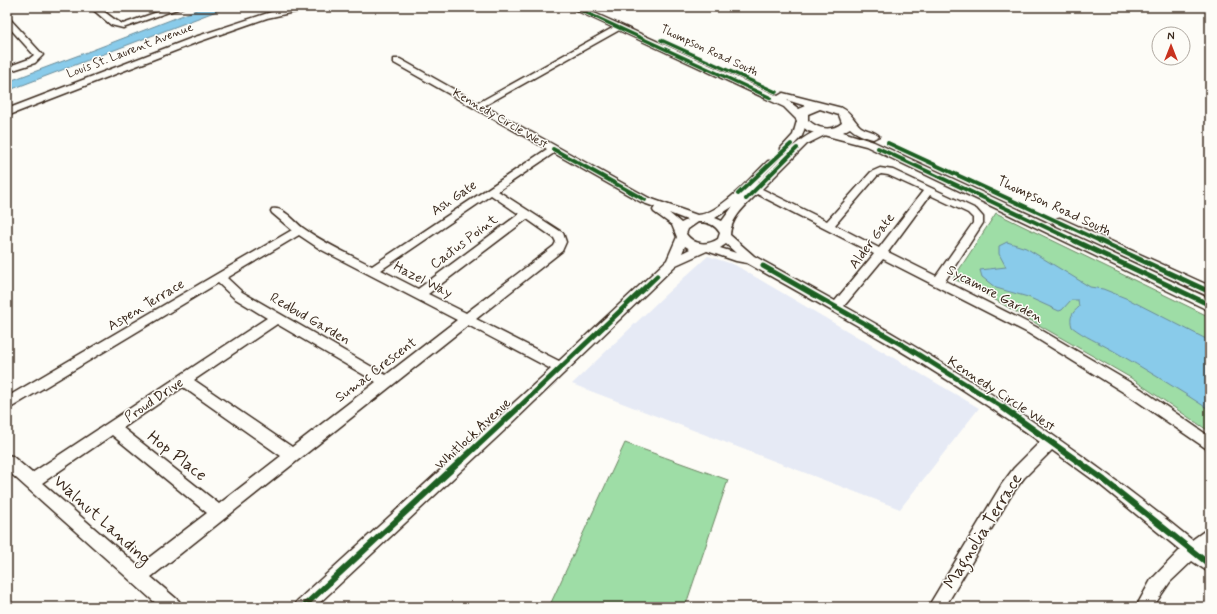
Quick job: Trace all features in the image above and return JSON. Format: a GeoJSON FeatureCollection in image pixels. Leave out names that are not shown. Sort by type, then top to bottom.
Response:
{"type":"FeatureCollection","features":[{"type":"Feature","properties":{"kind":"main road","name":"Louis St. Laurent Avenue"},"geometry":{"type":"LineString","coordinates":[[7,107],[268,7]]}},
{"type":"Feature","properties":{"kind":"main road"},"geometry":{"type":"LineString","coordinates":[[274,7],[287,11]]}},
{"type":"Feature","properties":{"kind":"main road","name":"Louis St. Laurent Avenue"},"geometry":{"type":"LineString","coordinates":[[7,113],[195,40],[264,16],[305,7]]}},
{"type":"Feature","properties":{"kind":"main road","name":"Thompson Road South"},"geometry":{"type":"LineString","coordinates":[[574,7],[788,105],[811,128],[854,138],[874,146],[1210,305]]}},
{"type":"Feature","properties":{"kind":"main road","name":"Thompson Road South"},"geometry":{"type":"LineString","coordinates":[[590,7],[783,96],[842,112],[865,134],[901,148],[1210,292]]}},
{"type":"Feature","properties":{"kind":"main road"},"geometry":{"type":"LineString","coordinates":[[802,119],[806,109],[820,106]]}},
{"type":"Feature","properties":{"kind":"main road"},"geometry":{"type":"LineString","coordinates":[[826,132],[846,127],[849,120]]}},
{"type":"Feature","properties":{"kind":"street"},"geometry":{"type":"LineString","coordinates":[[94,7],[114,23],[123,26],[179,7]]}},
{"type":"Feature","properties":{"kind":"street"},"geometry":{"type":"LineString","coordinates":[[7,21],[39,55],[32,61],[7,70]]}},
{"type":"Feature","properties":{"kind":"street"},"geometry":{"type":"LineString","coordinates":[[478,106],[618,28]]}},
{"type":"Feature","properties":{"kind":"street","name":"Kennedy Circle West"},"geometry":{"type":"LineString","coordinates":[[397,61],[645,200],[676,223],[682,234]]}},
{"type":"Feature","properties":{"kind":"street"},"geometry":{"type":"LineString","coordinates":[[802,119],[797,136],[752,187],[727,221],[725,233],[720,244],[705,248],[690,244],[682,234],[686,223],[700,219],[728,205],[752,187],[807,139],[826,132]]}},
{"type":"Feature","properties":{"kind":"street","name":"Ash Gate"},"geometry":{"type":"LineString","coordinates":[[372,271],[490,190],[553,149]]}},
{"type":"Feature","properties":{"kind":"street"},"geometry":{"type":"LineString","coordinates":[[829,226],[874,174],[880,171],[890,172],[972,211],[978,217],[978,222],[939,282]]}},
{"type":"Feature","properties":{"kind":"street","name":"Sycamore Garden"},"geometry":{"type":"LineString","coordinates":[[752,187],[1032,330],[1136,393],[1210,445]]}},
{"type":"Feature","properties":{"kind":"street","name":"Sumac Crescent"},"geometry":{"type":"LineString","coordinates":[[137,577],[218,512],[468,320],[558,248],[561,242],[559,236],[490,190]]}},
{"type":"Feature","properties":{"kind":"street","name":"Alder Gate"},"geometry":{"type":"LineString","coordinates":[[836,307],[862,278],[929,190]]}},
{"type":"Feature","properties":{"kind":"street","name":"Kennedy Circle West"},"geometry":{"type":"LineString","coordinates":[[645,200],[700,219]]}},
{"type":"Feature","properties":{"kind":"street","name":"Hazel Way"},"geometry":{"type":"LineString","coordinates":[[276,211],[299,230],[324,246],[561,368]]}},
{"type":"Feature","properties":{"kind":"street","name":"Cactus Point"},"geometry":{"type":"LineString","coordinates":[[418,295],[527,214]]}},
{"type":"Feature","properties":{"kind":"street"},"geometry":{"type":"LineString","coordinates":[[700,219],[717,223],[725,233]]}},
{"type":"Feature","properties":{"kind":"street","name":"Aspen Terrace"},"geometry":{"type":"LineString","coordinates":[[7,404],[299,230]]}},
{"type":"Feature","properties":{"kind":"street","name":"Kennedy Circle West"},"geometry":{"type":"LineString","coordinates":[[725,233],[750,259],[836,307],[957,378],[1051,441],[1141,508],[1210,565]]}},
{"type":"Feature","properties":{"kind":"street","name":"Whitlock Avenue"},"geometry":{"type":"LineString","coordinates":[[672,262],[682,234]]}},
{"type":"Feature","properties":{"kind":"street","name":"Kennedy Circle West"},"geometry":{"type":"LineString","coordinates":[[705,248],[736,257],[750,259]]}},
{"type":"Feature","properties":{"kind":"street","name":"Whitlock Avenue"},"geometry":{"type":"LineString","coordinates":[[303,607],[561,368],[672,262],[705,248]]}},
{"type":"Feature","properties":{"kind":"street","name":"Redbud Garden"},"geometry":{"type":"LineString","coordinates":[[220,278],[238,295],[387,382]]}},
{"type":"Feature","properties":{"kind":"street","name":"Proud Drive"},"geometry":{"type":"LineString","coordinates":[[31,482],[278,317]]}},
{"type":"Feature","properties":{"kind":"street"},"geometry":{"type":"LineString","coordinates":[[183,380],[292,455]]}},
{"type":"Feature","properties":{"kind":"street","name":"Hop Place"},"geometry":{"type":"LineString","coordinates":[[113,428],[218,512]]}},
{"type":"Feature","properties":{"kind":"street","name":"Magnolia Terrace"},"geometry":{"type":"LineString","coordinates":[[936,607],[1007,489],[1019,473],[1051,441]]}},
{"type":"Feature","properties":{"kind":"street","name":"Walnut Landing"},"geometry":{"type":"LineString","coordinates":[[7,461],[137,577],[173,607]]}},
{"type":"Feature","properties":{"kind":"street"},"geometry":{"type":"LineString","coordinates":[[1144,607],[1150,595],[1162,579],[1210,534]]}},
{"type":"Feature","properties":{"kind":"shaded area"},"geometry":{"type":"Polygon","coordinates":[[[708,256],[735,265],[979,408],[900,509],[572,384],[708,256]]]}},
{"type":"Feature","properties":{"kind":"green space"},"geometry":{"type":"Polygon","coordinates":[[[996,213],[1210,317],[1210,432],[1131,378],[971,286],[953,279],[996,213]]]}},
{"type":"Feature","properties":{"kind":"green space"},"geometry":{"type":"Polygon","coordinates":[[[625,443],[728,480],[685,607],[549,607],[625,443]]]}},
{"type":"Feature","properties":{"kind":"water"},"geometry":{"type":"Polygon","coordinates":[[[204,7],[227,7],[7,91],[7,82],[204,7]]]}},
{"type":"Feature","properties":{"kind":"water"},"geometry":{"type":"Polygon","coordinates":[[[1007,242],[1026,248],[1090,287],[1103,289],[1128,299],[1210,341],[1210,410],[1186,394],[1072,327],[1071,318],[1073,313],[1079,307],[1078,300],[1071,300],[1062,310],[1059,311],[1028,297],[996,288],[982,277],[980,270],[1006,267],[999,254],[999,246],[1007,242]]]}},
{"type":"Feature","properties":{"kind":"cycle path"},"geometry":{"type":"LineString","coordinates":[[574,7],[771,98]]}},
{"type":"Feature","properties":{"kind":"cycle path"},"geometry":{"type":"LineString","coordinates":[[661,40],[776,92]]}},
{"type":"Feature","properties":{"kind":"cycle path"},"geometry":{"type":"LineString","coordinates":[[888,143],[1210,292]]}},
{"type":"Feature","properties":{"kind":"cycle path"},"geometry":{"type":"LineString","coordinates":[[738,194],[791,144]]}},
{"type":"Feature","properties":{"kind":"cycle path"},"geometry":{"type":"LineString","coordinates":[[746,199],[797,148]]}},
{"type":"Feature","properties":{"kind":"cycle path"},"geometry":{"type":"LineString","coordinates":[[878,148],[1210,305]]}},
{"type":"Feature","properties":{"kind":"cycle path"},"geometry":{"type":"LineString","coordinates":[[553,149],[645,200]]}},
{"type":"Feature","properties":{"kind":"cycle path"},"geometry":{"type":"LineString","coordinates":[[763,266],[937,365],[993,401],[1049,439],[1104,480],[1210,565]]}},
{"type":"Feature","properties":{"kind":"cycle path"},"geometry":{"type":"LineString","coordinates":[[303,607],[503,423],[657,276]]}}]}
